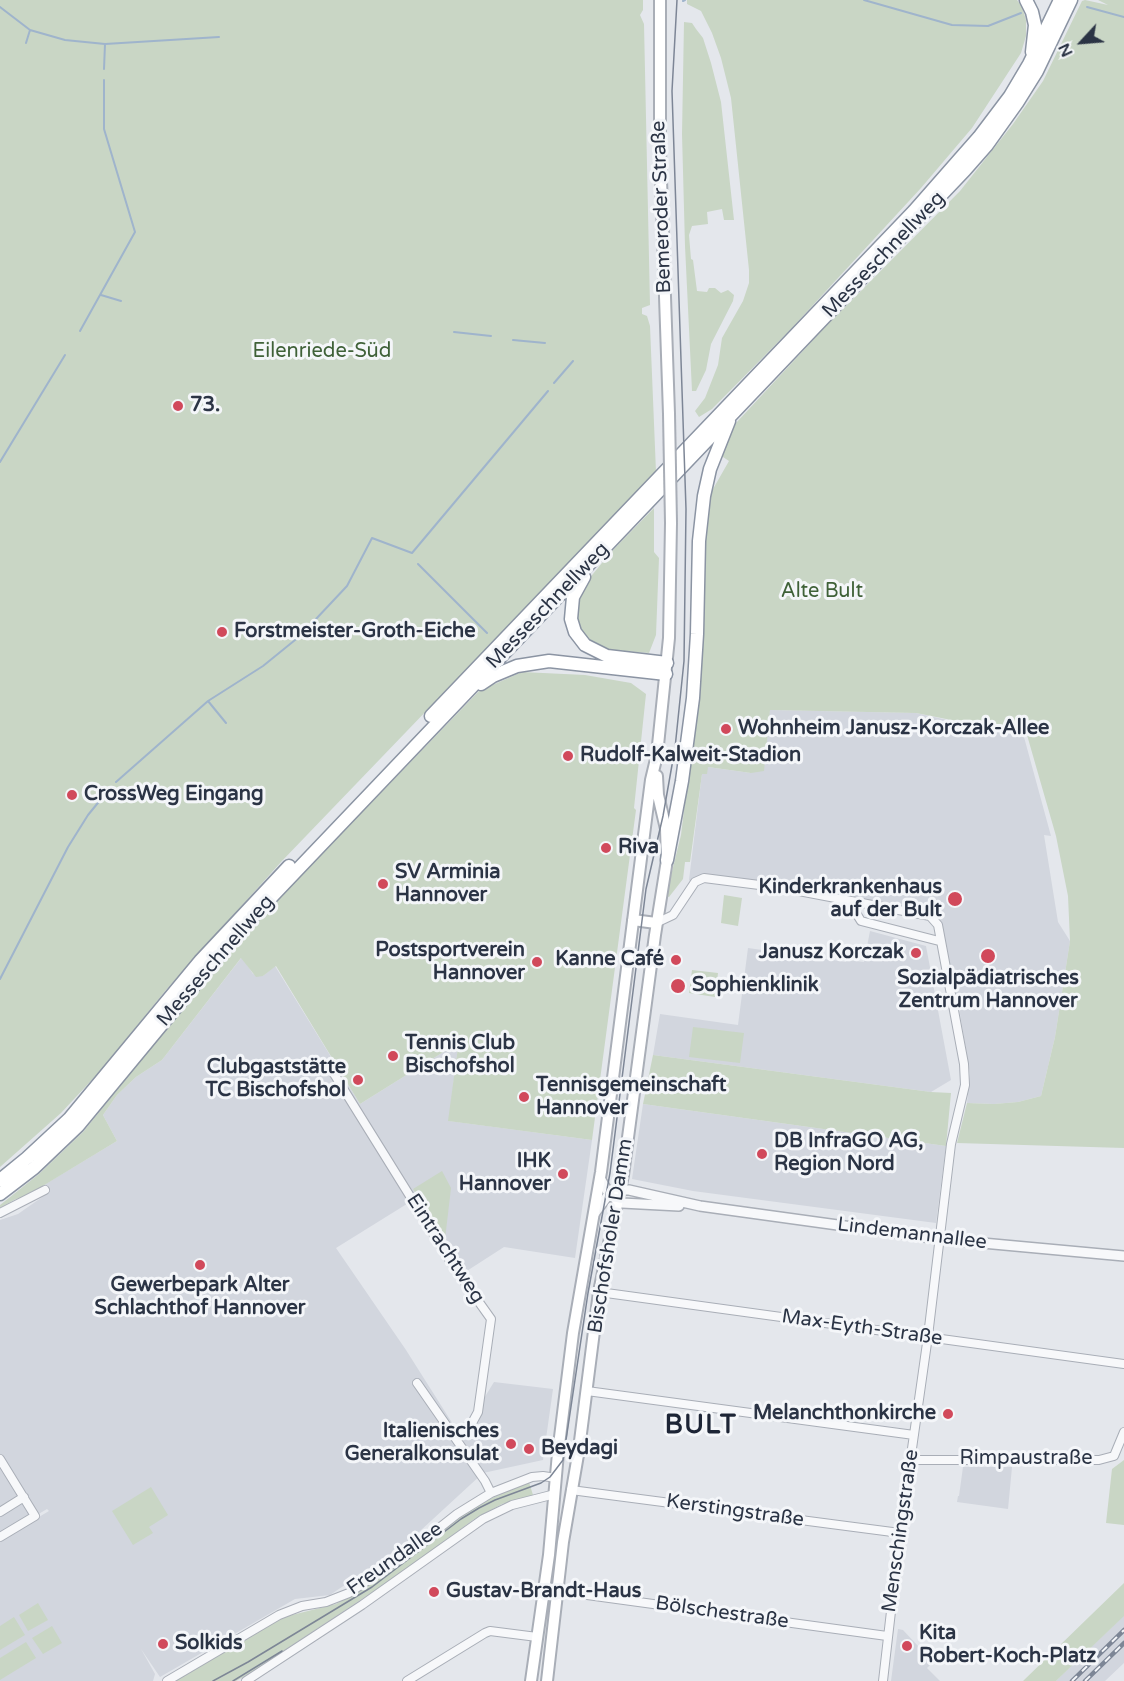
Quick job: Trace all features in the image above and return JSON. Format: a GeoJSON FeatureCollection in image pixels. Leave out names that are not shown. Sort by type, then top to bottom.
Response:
{"type":"FeatureCollection","features":[{"type":"Feature","properties":{"kind":"highway"},"geometry":{"type":"LineString","coordinates":[[1026,0],[1035,25],[1029,64]]}},
{"type":"Feature","properties":{"kind":"highway","name":"Messeschnellweg"},"geometry":{"type":"LineString","coordinates":[[0,1180],[69,1119],[192,970],[231,927],[921,202],[979,137],[1010,96],[1029,64],[1060,0]]}},
{"type":"Feature","properties":{"kind":"highway","name":"Messeschnellweg"},"geometry":{"type":"LineString","coordinates":[[0,1194],[34,1168],[78,1126],[240,930],[965,170],[987,145],[1037,71],[1071,0]]}},
{"type":"Feature","properties":{"kind":"highway"},"geometry":{"type":"LineString","coordinates":[[667,860],[682,781],[693,698],[699,541],[704,496],[710,469],[732,413]]}},
{"type":"Feature","properties":{"kind":"highway"},"geometry":{"type":"LineString","coordinates":[[603,549],[579,584],[573,597],[571,619],[575,632],[585,645],[598,653],[667,668]]}},
{"type":"Feature","properties":{"kind":"highway"},"geometry":{"type":"LineString","coordinates":[[453,706],[494,676],[529,663],[568,662],[667,668]]}},
{"type":"Feature","properties":{"kind":"main road","name":"Bemeroder Straße"},"geometry":{"type":"LineString","coordinates":[[660,0],[659,138],[672,523]]}},
{"type":"Feature","properties":{"kind":"main road","name":"Bischofsholer Damm"},"geometry":{"type":"LineString","coordinates":[[531,1681],[573,1333],[600,1178],[651,780],[657,755],[667,668],[672,523]]}},
{"type":"Feature","properties":{"kind":"main road","name":"Bischofsholer Damm"},"geometry":{"type":"LineString","coordinates":[[547,1681],[599,1292],[667,860],[666,829],[658,788],[657,755]]}},
{"type":"Feature","properties":{"kind":"main road"},"geometry":{"type":"LineString","coordinates":[[633,920],[656,923]]}},
{"type":"Feature","properties":{"kind":"main road"},"geometry":{"type":"LineString","coordinates":[[556,1478],[571,1490]]}},
{"type":"Feature","properties":{"kind":"main road"},"geometry":{"type":"LineString","coordinates":[[555,1494],[571,1490]]}},
{"type":"Feature","properties":{"kind":"street"},"geometry":{"type":"LineString","coordinates":[[656,923],[673,915],[695,882],[704,878],[783,888],[855,903],[856,913],[861,921],[939,941]]}},
{"type":"Feature","properties":{"kind":"street","name":"Menschingstraße"},"geometry":{"type":"LineString","coordinates":[[855,903],[930,916],[938,925],[939,941],[965,1073],[965,1086],[951,1144],[883,1681]]}},
{"type":"Feature","properties":{"kind":"street","name":"Eintrachtweg"},"geometry":{"type":"LineString","coordinates":[[332,1069],[454,1267],[491,1319],[478,1412],[472,1423],[454,1436]]}},
{"type":"Feature","properties":{"kind":"street"},"geometry":{"type":"LineString","coordinates":[[594,1214],[616,1195],[600,1178]]}},
{"type":"Feature","properties":{"kind":"street"},"geometry":{"type":"LineString","coordinates":[[0,1213],[45,1190]]}},
{"type":"Feature","properties":{"kind":"street","name":"Lindemannallee"},"geometry":{"type":"LineString","coordinates":[[616,1195],[939,1239],[1124,1256]]}},
{"type":"Feature","properties":{"kind":"street","name":"Max-Eyth-Straße"},"geometry":{"type":"LineString","coordinates":[[599,1292],[1124,1364]]}},
{"type":"Feature","properties":{"kind":"street"},"geometry":{"type":"LineString","coordinates":[[417,1383],[491,1493]]}},
{"type":"Feature","properties":{"kind":"street"},"geometry":{"type":"LineString","coordinates":[[587,1391],[914,1435]]}},
{"type":"Feature","properties":{"kind":"street","name":"Rimpaustraße"},"geometry":{"type":"LineString","coordinates":[[910,1460],[1099,1460],[1114,1456],[1124,1432]]}},
{"type":"Feature","properties":{"kind":"street"},"geometry":{"type":"LineString","coordinates":[[0,1459],[35,1516],[0,1537]]}},
{"type":"Feature","properties":{"kind":"street","name":"Freundallee"},"geometry":{"type":"LineString","coordinates":[[167,1681],[291,1609],[326,1602],[349,1593],[405,1556],[457,1514],[491,1493],[532,1477],[556,1478]]}},
{"type":"Feature","properties":{"kind":"street","name":"Kerstingstraße"},"geometry":{"type":"LineString","coordinates":[[571,1490],[900,1533]]}},
{"type":"Feature","properties":{"kind":"street","name":"Freundallee"},"geometry":{"type":"LineString","coordinates":[[246,1681],[362,1605],[483,1519],[512,1504],[555,1494]]}},
{"type":"Feature","properties":{"kind":"street"},"geometry":{"type":"LineString","coordinates":[[0,1512],[24,1497]]}},
{"type":"Feature","properties":{"kind":"street","name":"Bölschestraße"},"geometry":{"type":"LineString","coordinates":[[558,1591],[887,1636]]}},
{"type":"Feature","properties":{"kind":"street"},"geometry":{"type":"LineString","coordinates":[[407,1681],[490,1631],[537,1637]]}},
{"type":"Feature","properties":{"kind":"shaded area","name":"Kinderkrankenhaus auf der Bult"},"geometry":{"type":"Polygon","coordinates":[[[770,710],[916,713],[1024,737],[1051,836],[1044,835],[1058,922],[1070,941],[1055,1037],[1041,1096],[1018,1102],[967,1103],[970,1074],[959,1008],[942,926],[931,912],[783,886],[704,876],[692,883],[689,880],[702,773],[708,767],[751,773],[770,710]]]}},
{"type":"Feature","properties":{"kind":"shaded area"},"geometry":{"type":"Polygon","coordinates":[[[870,931],[926,946],[951,1080],[931,1092],[653,1055],[660,1014],[738,1025],[748,948],[846,962],[847,960],[864,962],[870,931]]]}},
{"type":"Feature","properties":{"kind":"shaded area"},"geometry":{"type":"Polygon","coordinates":[[[242,957],[253,974],[263,976],[275,966],[360,1104],[453,1046],[458,1047],[449,1121],[592,1140],[575,1258],[504,1247],[459,1276],[410,1202],[336,1248],[406,1350],[456,1429],[470,1421],[494,1382],[553,1389],[543,1460],[483,1473],[407,1543],[330,1595],[295,1599],[160,1677],[141,1649],[155,1674],[153,1681],[0,1681],[0,1540],[49,1511],[47,1509],[0,1537],[0,1220],[18,1214],[48,1193],[44,1185],[117,1141],[103,1115],[117,1095],[136,1077],[162,1060],[242,957]]]}},
{"type":"Feature","properties":{"kind":"shaded area"},"geometry":{"type":"Polygon","coordinates":[[[643,1104],[946,1146],[936,1223],[693,1191],[632,1179],[643,1104]]]}},
{"type":"Feature","properties":{"kind":"shaded area"},"geometry":{"type":"Polygon","coordinates":[[[963,1467],[1012,1467],[1008,1509],[957,1502],[963,1467]]]}},
{"type":"Feature","properties":{"kind":"shaded area"},"geometry":{"type":"Polygon","coordinates":[[[1124,1615],[1124,1663],[1105,1681],[1056,1681],[1124,1615]]]}},
{"type":"Feature","properties":{"kind":"shaded area","name":"Kita Robert-Koch-Platz"},"geometry":{"type":"Polygon","coordinates":[[[898,1629],[903,1630],[933,1662],[927,1668],[940,1681],[891,1681],[898,1629]]]}},
{"type":"Feature","properties":{"kind":"green space","name":"Eilenriede-Süd"},"geometry":{"type":"Polygon","coordinates":[[[0,0],[643,0],[643,10],[640,15],[644,24],[650,305],[642,308],[642,314],[647,316],[650,326],[656,472],[281,862],[166,990],[102,1069],[61,1113],[0,1167],[0,0]]]}},
{"type":"Feature","properties":{"kind":"green space"},"geometry":{"type":"Polygon","coordinates":[[[687,0],[1017,0],[1026,20],[1026,36],[1021,53],[972,128],[921,188],[791,329],[712,409],[699,417],[695,411],[705,398],[718,365],[722,338],[743,301],[749,283],[749,270],[731,98],[712,33],[701,11],[687,4],[687,0]]]}},
{"type":"Feature","properties":{"kind":"green space","name":"Alte Bult"},"geometry":{"type":"Polygon","coordinates":[[[1098,0],[1124,0],[1124,1148],[957,1143],[967,1103],[1018,1102],[1041,1096],[1055,1037],[1070,941],[1068,896],[1056,836],[1027,735],[916,713],[770,710],[764,771],[751,773],[708,767],[707,774],[702,774],[690,862],[685,862],[683,879],[669,897],[666,896],[681,835],[698,696],[704,541],[709,496],[729,461],[720,455],[736,423],[828,324],[960,191],[1013,124],[1043,81],[1082,1],[1108,5],[1098,0]]]}},
{"type":"Feature","properties":{"kind":"green space"},"geometry":{"type":"Polygon","coordinates":[[[684,22],[692,23],[703,38],[721,102],[734,220],[724,220],[722,209],[707,212],[708,224],[692,226],[689,235],[697,291],[707,292],[709,288],[715,288],[721,293],[728,290],[734,295],[711,344],[706,370],[696,391],[692,391],[685,246],[682,134],[684,22]]]}},
{"type":"Feature","properties":{"kind":"green space"},"geometry":{"type":"Polygon","coordinates":[[[654,508],[654,552],[659,558],[656,635],[649,653],[600,649],[591,645],[575,622],[580,590],[610,553],[654,508]]]}},
{"type":"Feature","properties":{"kind":"green space"},"geometry":{"type":"Polygon","coordinates":[[[522,672],[585,675],[631,683],[646,694],[634,808],[636,810],[592,1140],[448,1121],[458,1047],[453,1046],[360,1104],[276,966],[263,976],[256,977],[241,958],[162,1060],[136,1077],[117,1095],[103,1115],[117,1141],[23,1198],[16,1199],[0,1208],[0,1205],[39,1174],[83,1132],[246,931],[331,842],[479,691],[522,672]]]}},
{"type":"Feature","properties":{"kind":"green space"},"geometry":{"type":"Polygon","coordinates":[[[724,895],[742,898],[738,926],[721,923],[724,895]]]}},
{"type":"Feature","properties":{"kind":"green space"},"geometry":{"type":"Polygon","coordinates":[[[692,970],[718,973],[715,997],[689,993],[692,970]]]}},
{"type":"Feature","properties":{"kind":"green space"},"geometry":{"type":"Polygon","coordinates":[[[693,1027],[744,1033],[740,1063],[689,1057],[693,1027]]]}},
{"type":"Feature","properties":{"kind":"green space"},"geometry":{"type":"Polygon","coordinates":[[[653,1055],[951,1093],[946,1146],[643,1104],[653,1055]]]}},
{"type":"Feature","properties":{"kind":"green space"},"geometry":{"type":"Polygon","coordinates":[[[442,1171],[451,1188],[445,1239],[413,1189],[442,1171]]]}},
{"type":"Feature","properties":{"kind":"green space"},"geometry":{"type":"Polygon","coordinates":[[[1124,1460],[1124,1525],[1106,1523],[1112,1469],[1124,1460]]]}},
{"type":"Feature","properties":{"kind":"green space"},"geometry":{"type":"Polygon","coordinates":[[[529,1482],[533,1495],[502,1504],[473,1520],[397,1576],[236,1681],[173,1681],[284,1617],[336,1604],[384,1574],[478,1504],[529,1482]]]}},
{"type":"Feature","properties":{"kind":"green space"},"geometry":{"type":"Polygon","coordinates":[[[151,1487],[168,1515],[149,1527],[153,1533],[133,1545],[112,1511],[151,1487]]]}},
{"type":"Feature","properties":{"kind":"green space"},"geometry":{"type":"Polygon","coordinates":[[[1124,1583],[1124,1616],[1056,1681],[1023,1681],[1124,1583]]]}},
{"type":"Feature","properties":{"kind":"green space"},"geometry":{"type":"Polygon","coordinates":[[[38,1603],[48,1620],[28,1631],[19,1615],[38,1603]]]}},
{"type":"Feature","properties":{"kind":"green space"},"geometry":{"type":"Polygon","coordinates":[[[14,1617],[25,1635],[0,1650],[0,1626],[14,1617]]]}},
{"type":"Feature","properties":{"kind":"green space"},"geometry":{"type":"Polygon","coordinates":[[[52,1626],[62,1643],[43,1654],[32,1638],[52,1626]]]}},
{"type":"Feature","properties":{"kind":"green space"},"geometry":{"type":"Polygon","coordinates":[[[26,1642],[36,1658],[0,1680],[0,1658],[26,1642]]]}},
{"type":"Feature","properties":{"kind":"waterway"},"geometry":{"type":"LineString","coordinates":[[864,0],[952,25],[988,26],[1021,13]]}},
{"type":"Feature","properties":{"kind":"waterway"},"geometry":{"type":"LineString","coordinates":[[0,7],[30,30],[65,40],[105,44],[219,37]]}},
{"type":"Feature","properties":{"kind":"waterway"},"geometry":{"type":"LineString","coordinates":[[1087,7],[1124,17]]}},
{"type":"Feature","properties":{"kind":"waterway"},"geometry":{"type":"LineString","coordinates":[[26,43],[30,30]]}},
{"type":"Feature","properties":{"kind":"waterway"},"geometry":{"type":"LineString","coordinates":[[104,69],[105,44]]}},
{"type":"Feature","properties":{"kind":"waterway"},"geometry":{"type":"LineString","coordinates":[[80,331],[135,232],[104,129],[104,80]]}},
{"type":"Feature","properties":{"kind":"waterway"},"geometry":{"type":"LineString","coordinates":[[101,295],[121,301]]}},
{"type":"Feature","properties":{"kind":"waterway"},"geometry":{"type":"LineString","coordinates":[[454,332],[491,336]]}},
{"type":"Feature","properties":{"kind":"waterway"},"geometry":{"type":"LineString","coordinates":[[513,340],[545,343]]}},
{"type":"Feature","properties":{"kind":"waterway"},"geometry":{"type":"LineString","coordinates":[[0,462],[65,355]]}},
{"type":"Feature","properties":{"kind":"waterway"},"geometry":{"type":"LineString","coordinates":[[554,383],[573,361]]}},
{"type":"Feature","properties":{"kind":"waterway"},"geometry":{"type":"LineString","coordinates":[[116,782],[208,701],[263,666],[300,636],[347,586],[372,538],[412,553],[548,391]]}},
{"type":"Feature","properties":{"kind":"waterway"},"geometry":{"type":"LineString","coordinates":[[418,564],[487,633]]}},
{"type":"Feature","properties":{"kind":"waterway"},"geometry":{"type":"LineString","coordinates":[[208,701],[226,723]]}},
{"type":"Feature","properties":{"kind":"waterway"},"geometry":{"type":"LineString","coordinates":[[0,979],[68,847],[88,815],[106,793]]}},
{"type":"Feature","properties":{"kind":"tram line"},"geometry":{"type":"LineString","coordinates":[[213,1681],[372,1587],[461,1519],[479,1508],[541,1483],[550,1477],[563,1460],[588,1293],[610,1173],[646,889],[663,816],[675,748],[684,661],[686,509],[672,91],[677,0]]}},
{"type":"Feature","properties":{"kind":"tram line"},"geometry":{"type":"LineString","coordinates":[[233,1681],[282,1651]]}},
{"type":"Feature","properties":{"kind":"railway"},"geometry":{"type":"LineString","coordinates":[[1072,1681],[1124,1630]]}},
{"type":"Feature","properties":{"kind":"railway"},"geometry":{"type":"LineString","coordinates":[[1085,1681],[1124,1643]]}},
{"type":"Feature","properties":{"kind":"place","name":"73."},"geometry":{"type":"Point","coordinates":[178,406]}},
{"type":"Feature","properties":{"kind":"place","name":"Forstmeister-Groth-Eiche"},"geometry":{"type":"Point","coordinates":[222,632]}},
{"type":"Feature","properties":{"kind":"place","name":"Wohnheim Janusz-Korczak-Allee"},"geometry":{"type":"Point","coordinates":[726,729]}},
{"type":"Feature","properties":{"kind":"place","name":"Rudolf-Kalweit-Stadion"},"geometry":{"type":"Point","coordinates":[568,756]}},
{"type":"Feature","properties":{"kind":"place","name":"CrossWeg Eingang"},"geometry":{"type":"Point","coordinates":[72,795]}},
{"type":"Feature","properties":{"kind":"place","name":"Riva"},"geometry":{"type":"Point","coordinates":[606,848]}},
{"type":"Feature","properties":{"kind":"place","name":"SV Arminia Hannover"},"geometry":{"type":"Point","coordinates":[383,884]}},
{"type":"Feature","properties":{"kind":"place","name":"Kinderkrankenhaus auf der Bult"},"geometry":{"type":"Point","coordinates":[955,899]}},
{"type":"Feature","properties":{"kind":"place","name":"Janusz Korczak"},"geometry":{"type":"Point","coordinates":[916,953]}},
{"type":"Feature","properties":{"kind":"place","name":"Sozialpädiatrisches Zentrum Hannover"},"geometry":{"type":"Point","coordinates":[988,956]}},
{"type":"Feature","properties":{"kind":"place","name":"Kanne Café"},"geometry":{"type":"Point","coordinates":[676,960]}},
{"type":"Feature","properties":{"kind":"place","name":"Postsportverein Hannover"},"geometry":{"type":"Point","coordinates":[537,962]}},
{"type":"Feature","properties":{"kind":"place","name":"Sophienklinik"},"geometry":{"type":"Point","coordinates":[678,986]}},
{"type":"Feature","properties":{"kind":"place","name":"Tennis Club Bischofshol"},"geometry":{"type":"Point","coordinates":[393,1056]}},
{"type":"Feature","properties":{"kind":"place","name":"Clubgaststätte TC Bischofshol"},"geometry":{"type":"Point","coordinates":[358,1080]}},
{"type":"Feature","properties":{"kind":"place","name":"Tennisgemeinschaft Hannover"},"geometry":{"type":"Point","coordinates":[524,1097]}},
{"type":"Feature","properties":{"kind":"place","name":"DB InfraGO AG, Region Nord"},"geometry":{"type":"Point","coordinates":[762,1154]}},
{"type":"Feature","properties":{"kind":"place","name":"IHK Hannover"},"geometry":{"type":"Point","coordinates":[563,1174]}},
{"type":"Feature","properties":{"kind":"place","name":"Gewerbepark Alter Schlachthof Hannover"},"geometry":{"type":"Point","coordinates":[200,1265]}},
{"type":"Feature","properties":{"kind":"place","name":"Melanchthonkirche"},"geometry":{"type":"Point","coordinates":[948,1414]}},
{"type":"Feature","properties":{"kind":"place","name":"Italienisches Generalkonsulat"},"geometry":{"type":"Point","coordinates":[511,1444]}},
{"type":"Feature","properties":{"kind":"place","name":"Beydagi"},"geometry":{"type":"Point","coordinates":[529,1449]}},
{"type":"Feature","properties":{"kind":"place","name":"Gustav-Brandt-Haus"},"geometry":{"type":"Point","coordinates":[434,1592]}},
{"type":"Feature","properties":{"kind":"place","name":"Solkids"},"geometry":{"type":"Point","coordinates":[163,1644]}},
{"type":"Feature","properties":{"kind":"place","name":"Kita Robert-Koch-Platz"},"geometry":{"type":"Point","coordinates":[907,1646]}},
{"type":"Feature","properties":{"kind":"district","name":"BULT"},"geometry":{"type":"Point","coordinates":[701,1426]}}]}
